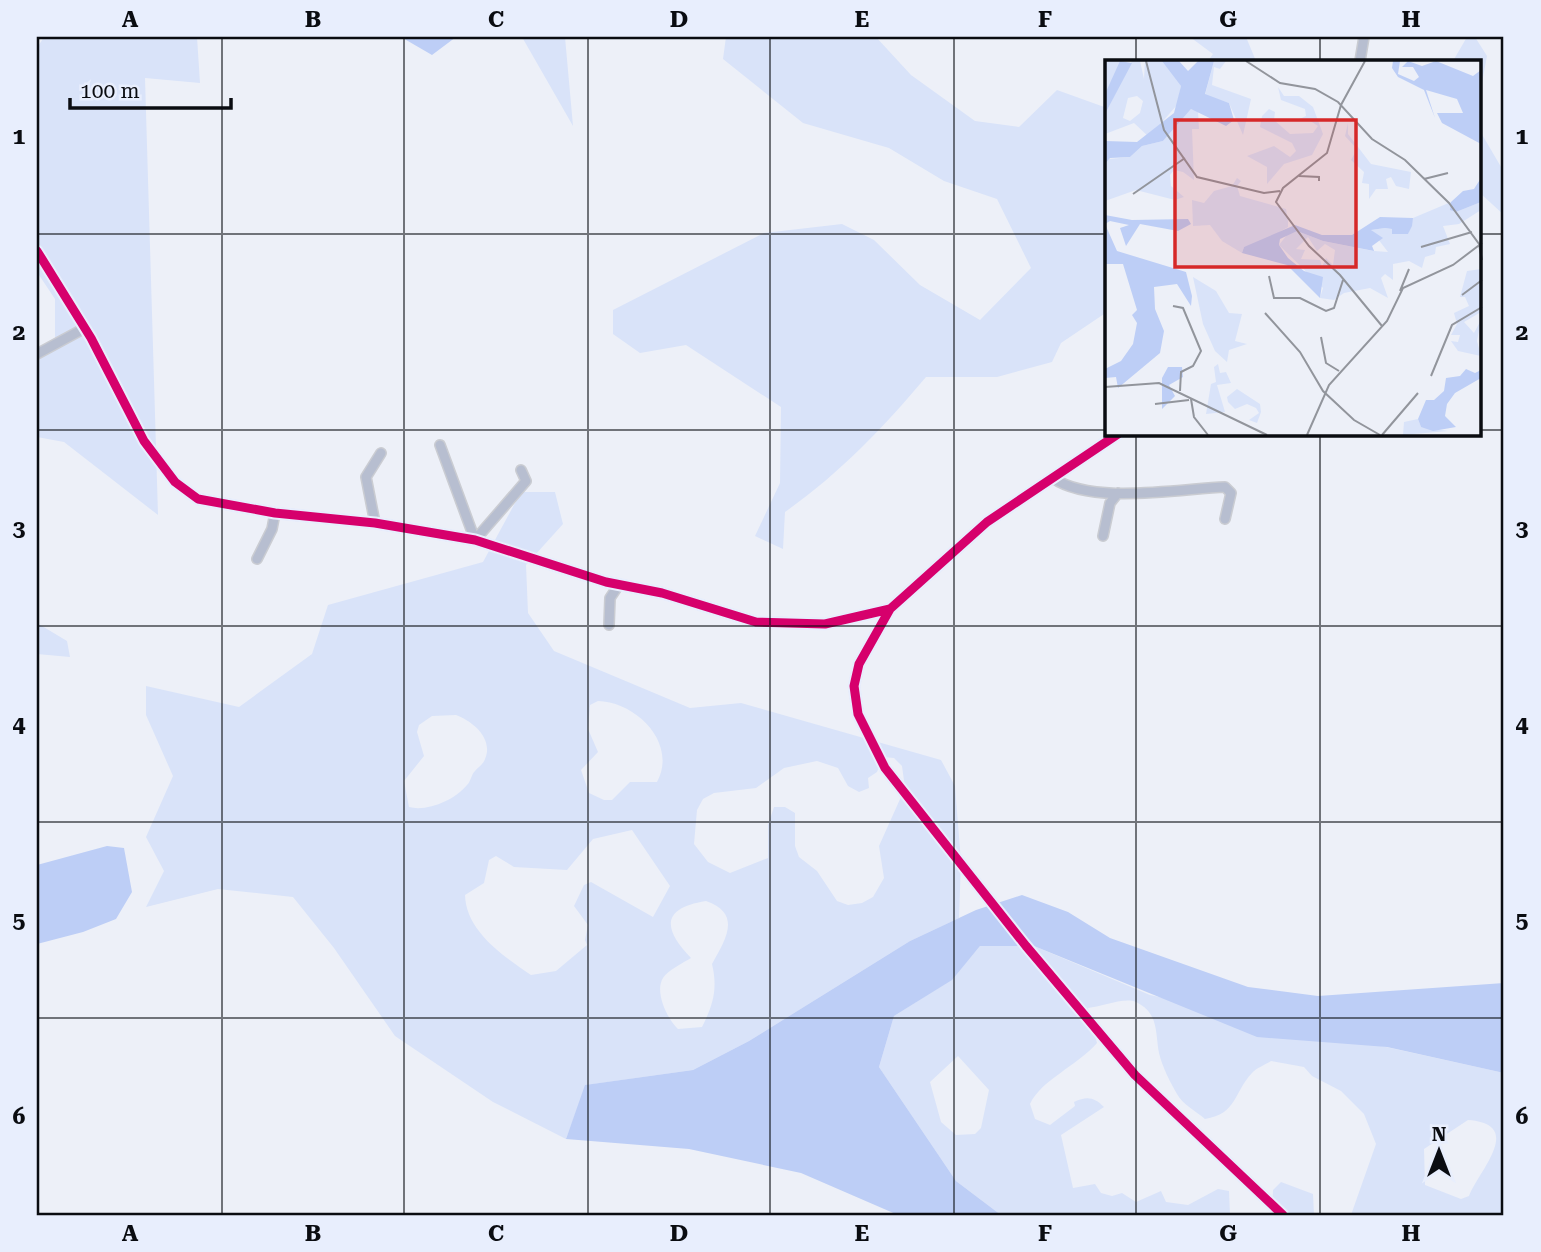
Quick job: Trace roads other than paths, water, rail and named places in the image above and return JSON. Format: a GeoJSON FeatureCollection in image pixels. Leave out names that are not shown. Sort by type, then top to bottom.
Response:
{"type":"FeatureCollection","features":[{"type":"Feature","properties":{"kind":"street"},"geometry":{"type":"LineString","coordinates":[[1360,60],[1364,37]]}},
{"type":"Feature","properties":{"kind":"street"},"geometry":{"type":"LineString","coordinates":[[37,251],[85,327],[144,441],[182,490],[206,502],[275,513],[375,523],[475,540],[618,586],[662,593],[741,619],[780,624],[825,624],[890,608]]}},
{"type":"Feature","properties":{"kind":"street"},"geometry":{"type":"LineString","coordinates":[[37,354],[85,327]]}},
{"type":"Feature","properties":{"kind":"street"},"geometry":{"type":"LineString","coordinates":[[1115,436],[981,527],[890,608],[859,664],[854,685],[858,714],[873,751],[1026,946],[1135,1075],[1283,1215]]}},
{"type":"Feature","properties":{"kind":"street"},"geometry":{"type":"LineString","coordinates":[[440,445],[475,540]]}},
{"type":"Feature","properties":{"kind":"street"},"geometry":{"type":"LineString","coordinates":[[375,523],[366,477],[382,453]]}},
{"type":"Feature","properties":{"kind":"street"},"geometry":{"type":"LineString","coordinates":[[475,540],[526,481],[521,470]]}},
{"type":"Feature","properties":{"kind":"street"},"geometry":{"type":"LineString","coordinates":[[1053,478],[1065,486],[1118,493],[1225,486],[1231,493],[1225,519]]}},
{"type":"Feature","properties":{"kind":"street"},"geometry":{"type":"LineString","coordinates":[[1103,536],[1110,503],[1118,493]]}},
{"type":"Feature","properties":{"kind":"street"},"geometry":{"type":"LineString","coordinates":[[257,559],[272,529],[275,513]]}},
{"type":"Feature","properties":{"kind":"street"},"geometry":{"type":"LineString","coordinates":[[609,625],[610,598],[618,586]]}}]}
